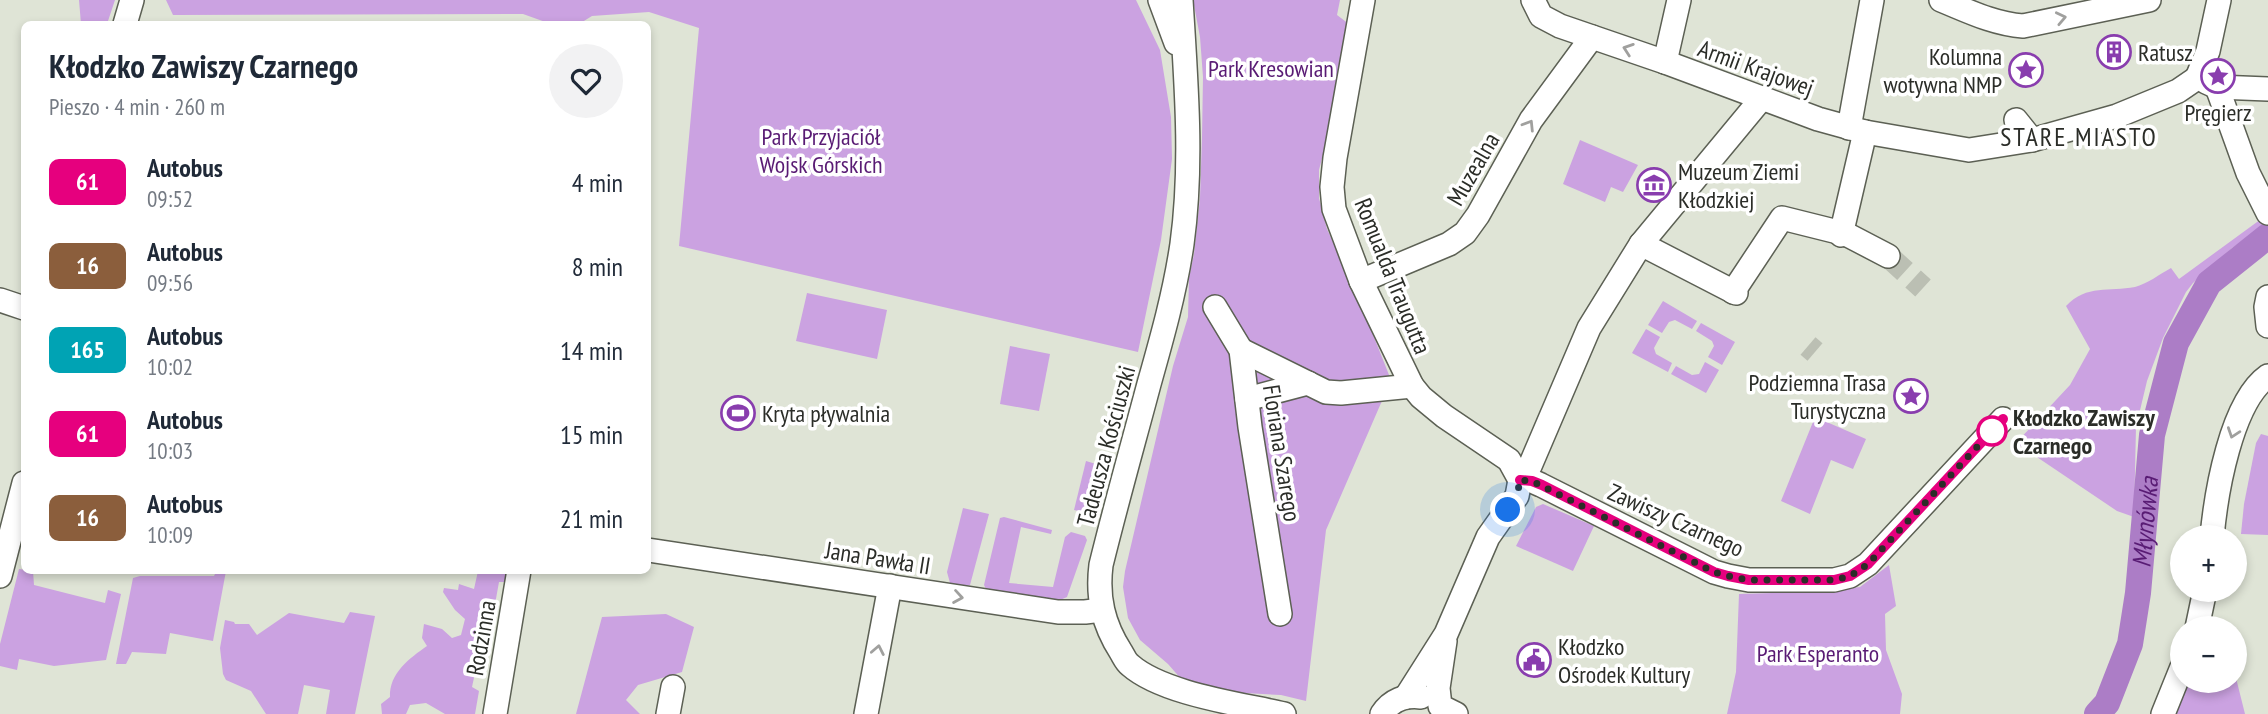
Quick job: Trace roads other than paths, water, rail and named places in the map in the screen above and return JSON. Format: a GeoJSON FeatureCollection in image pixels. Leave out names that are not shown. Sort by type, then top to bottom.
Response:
{"type":"FeatureCollection","features":[{"type":"Feature","properties":{"kind":"street","name":"Tadeusza Kościuszki"},"geometry":{"type":"LineString","coordinates":[[1160,0],[1186,73]]}},
{"type":"Feature","properties":{"kind":"street","name":"Tadeusza Kościuszki"},"geometry":{"type":"LineString","coordinates":[[1181,0],[1189,146],[1182,247],[1169,314],[1101,565],[1099,588],[1102,610],[1127,663],[1138,671],[1180,690],[1284,714]]}},
{"type":"Feature","properties":{"kind":"street","name":"Romualda Traugutta"},"geometry":{"type":"LineString","coordinates":[[1363,0],[1335,158],[1332,187],[1334,209],[1361,281],[1412,386],[1444,416],[1509,460],[1520,480]]}},
{"type":"Feature","properties":{"kind":"street","name":"Armii Krajowej"},"geometry":{"type":"LineString","coordinates":[[1533,0],[1541,16],[1560,26],[1762,98],[1857,130],[1956,148],[1977,150],[2032,140],[2117,116],[2178,91],[2217,85]]}},
{"type":"Feature","properties":{"kind":"street"},"geometry":{"type":"LineString","coordinates":[[1842,233],[1857,130],[1860,65],[1872,0]]}},
{"type":"Feature","properties":{"kind":"street"},"geometry":{"type":"LineString","coordinates":[[1941,0],[1994,21],[2023,26],[2149,0]]}},
{"type":"Feature","properties":{"kind":"street"},"geometry":{"type":"LineString","coordinates":[[2219,0],[2208,51],[2248,173],[2265,209]]}},
{"type":"Feature","properties":{"kind":"street"},"geometry":{"type":"LineString","coordinates":[[1665,62],[1678,5]]}},
{"type":"Feature","properties":{"kind":"street","name":"Muzealna"},"geometry":{"type":"LineString","coordinates":[[1361,281],[1457,239],[1472,225],[1531,120],[1591,37]]}},
{"type":"Feature","properties":{"kind":"street"},"geometry":{"type":"LineString","coordinates":[[2217,85],[2268,89]]}},
{"type":"Feature","properties":{"kind":"street"},"geometry":{"type":"LineString","coordinates":[[1406,697],[1446,634],[1488,537],[1517,496],[1520,480],[1528,471],[1589,328],[1641,244],[1762,98]]}},
{"type":"Feature","properties":{"kind":"street"},"geometry":{"type":"LineString","coordinates":[[2016,120],[2032,140]]}},
{"type":"Feature","properties":{"kind":"street"},"geometry":{"type":"LineString","coordinates":[[1641,244],[1735,293],[1782,218],[1842,233],[1888,256]]}},
{"type":"Feature","properties":{"kind":"street"},"geometry":{"type":"LineString","coordinates":[[2268,297],[2268,326]]}},
{"type":"Feature","properties":{"kind":"street"},"geometry":{"type":"LineString","coordinates":[[0,300],[21,307]]}},
{"type":"Feature","properties":{"kind":"street","name":"Floriana Szarego"},"geometry":{"type":"LineString","coordinates":[[1214,307],[1241,351],[1280,614]]}},
{"type":"Feature","properties":{"kind":"street"},"geometry":{"type":"LineString","coordinates":[[1241,351],[1326,392],[1412,386]]}},
{"type":"Feature","properties":{"kind":"street"},"geometry":{"type":"LineString","coordinates":[[2214,525],[2228,447],[2243,405],[2268,376]]}},
{"type":"Feature","properties":{"kind":"street"},"geometry":{"type":"LineString","coordinates":[[1247,399],[1308,383]]}},
{"type":"Feature","properties":{"kind":"street","name":"Zawiszy Czarnego"},"geometry":{"type":"LineString","coordinates":[[1520,480],[1542,485],[1714,572],[1749,580],[1834,580],[1850,576],[1868,564],[2003,419]]}},
{"type":"Feature","properties":{"kind":"street"},"geometry":{"type":"LineString","coordinates":[[0,576],[21,495]]}},
{"type":"Feature","properties":{"kind":"street","name":"Jana Pawła II"},"geometry":{"type":"LineString","coordinates":[[651,550],[1058,612],[1102,610]]}},
{"type":"Feature","properties":{"kind":"street","name":"Rodzinna"},"geometry":{"type":"LineString","coordinates":[[495,714],[518,574]]}},
{"type":"Feature","properties":{"kind":"street"},"geometry":{"type":"LineString","coordinates":[[866,714],[890,586]]}},
{"type":"Feature","properties":{"kind":"street"},"geometry":{"type":"LineString","coordinates":[[1446,634],[1438,688],[1447,711]]}},
{"type":"Feature","properties":{"kind":"street"},"geometry":{"type":"LineString","coordinates":[[668,714],[673,687]]}},
{"type":"Feature","properties":{"kind":"street"},"geometry":{"type":"LineString","coordinates":[[2163,714],[2171,693]]}},
{"type":"Feature","properties":{"kind":"street"},"geometry":{"type":"LineString","coordinates":[[1382,714],[1392,702],[1406,697],[1427,698],[1447,711]]}},
{"type":"Feature","properties":{"kind":"waterway","name":"Młynówka"},"geometry":{"type":"LineString","coordinates":[[2097,714],[2107,703],[2130,644],[2138,593],[2152,435],[2176,343],[2209,283],[2268,236]]}},
{"type":"Feature","properties":{"kind":"tunnel"},"geometry":{"type":"LineString","coordinates":[[1888,256],[1923,288]]}},
{"type":"Feature","properties":{"kind":"tunnel"},"geometry":{"type":"LineString","coordinates":[[1808,346],[1815,352]]}},
{"type":"Feature","properties":{"kind":"place","name":"Ratusz"},"geometry":{"type":"Point","coordinates":[2114,52]}},
{"type":"Feature","properties":{"kind":"place","name":"Kolumna wotywna NMP"},"geometry":{"type":"Point","coordinates":[2026,70]}},
{"type":"Feature","properties":{"kind":"place","name":"Pręgierz"},"geometry":{"type":"Point","coordinates":[2218,76]}},
{"type":"Feature","properties":{"kind":"place","name":"Muzeum Ziemi Kłodzkiej"},"geometry":{"type":"Point","coordinates":[1654,185]}},
{"type":"Feature","properties":{"kind":"place","name":"Podziemna Trasa Turystyczna"},"geometry":{"type":"Point","coordinates":[1911,396]}},
{"type":"Feature","properties":{"kind":"place","name":"Kryta pływalnia"},"geometry":{"type":"Point","coordinates":[738,413]}},
{"type":"Feature","properties":{"kind":"place","name":"Kłodzko Zawiszy Czarnego"},"geometry":{"type":"Point","coordinates":[1992,431]}},
{"type":"Feature","properties":{"kind":"place","name":"Kłodzko Ośrodek Kultury"},"geometry":{"type":"Point","coordinates":[1534,660]}},
{"type":"Feature","properties":{"kind":"district","name":"STARE MIASTO"},"geometry":{"type":"Point","coordinates":[2079,136]}},
{"type":"Feature","properties":{"kind":"park label","name":"Park Kresowian"},"geometry":{"type":"Point","coordinates":[1271,68]}},
{"type":"Feature","properties":{"kind":"park label","name":"Park Przyjaciół Wojsk Górskich"},"geometry":{"type":"Point","coordinates":[821,150]}},
{"type":"Feature","properties":{"kind":"park label","name":"Park Esperanto"},"geometry":{"type":"Point","coordinates":[1818,653]}}]}
